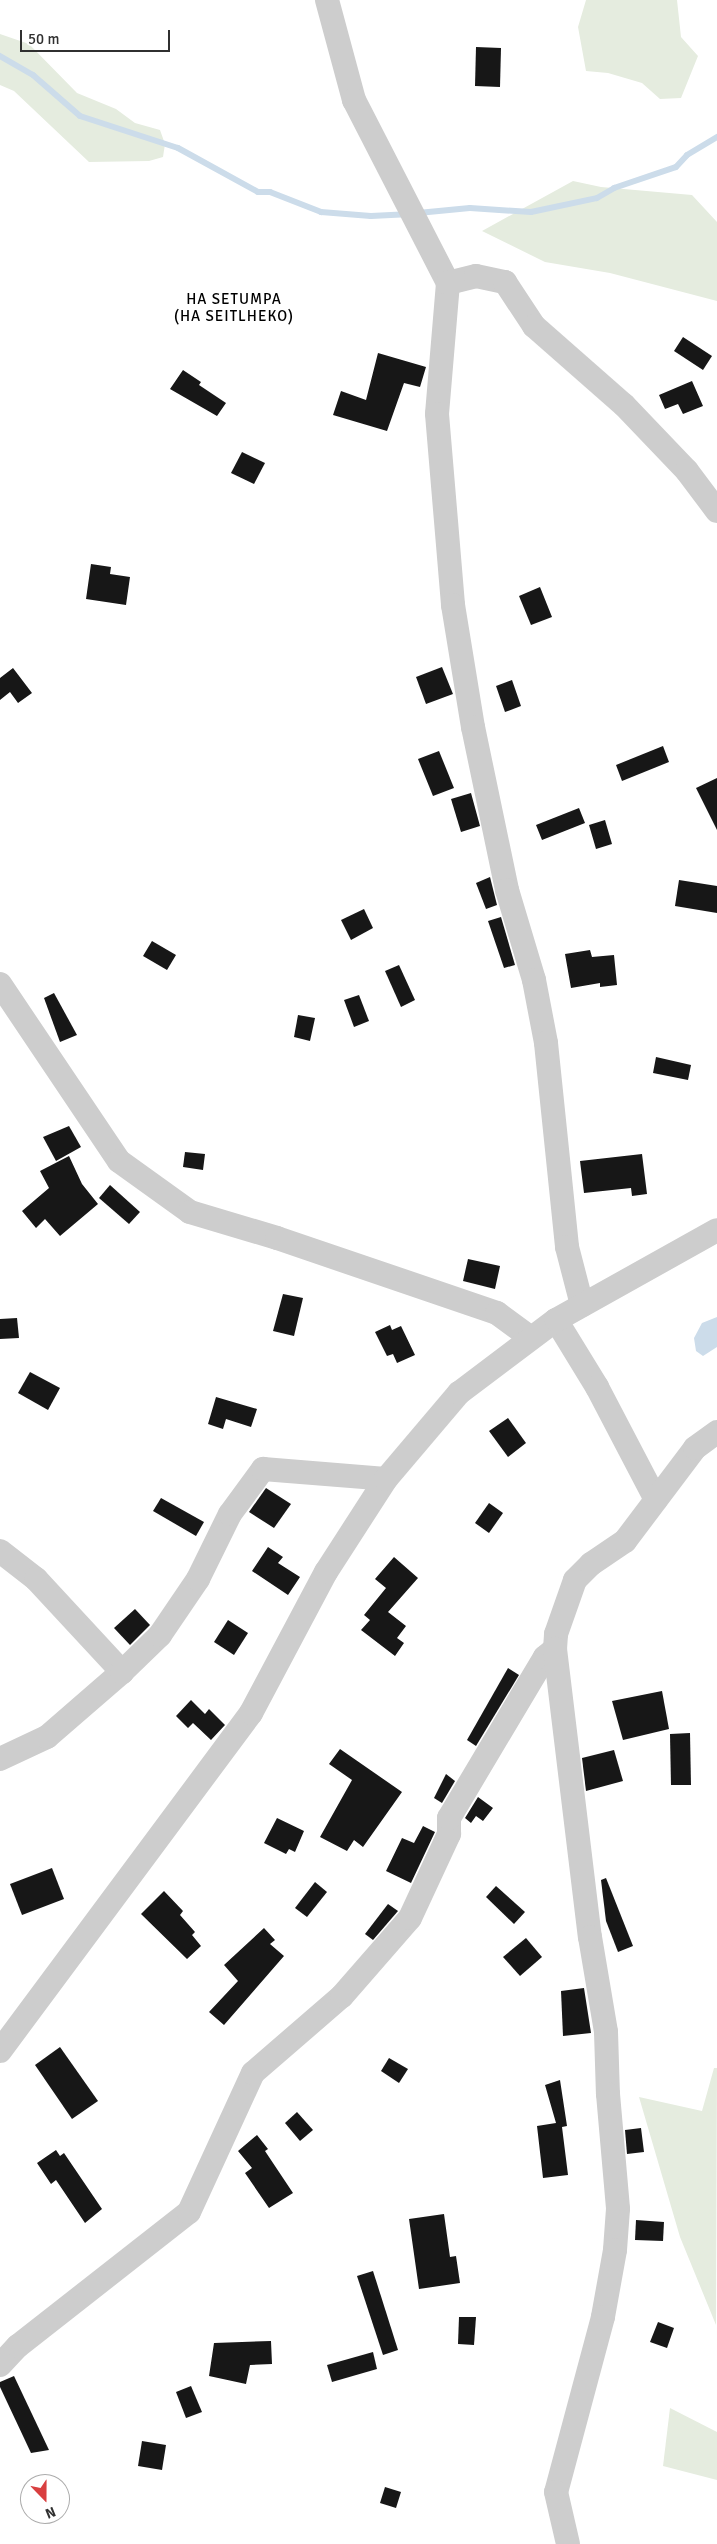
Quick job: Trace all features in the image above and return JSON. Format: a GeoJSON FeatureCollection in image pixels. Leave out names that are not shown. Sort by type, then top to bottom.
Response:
{"type":"FeatureCollection","features":[{"type":"Feature","properties":{"kind":"street"},"geometry":{"type":"LineString","coordinates":[[327,0],[354,100],[448,282],[437,414],[453,605],[473,727],[506,890],[534,980],[544,1034],[567,1247],[582,1305]]}},
{"type":"Feature","properties":{"kind":"street"},"geometry":{"type":"LineString","coordinates":[[448,282],[476,276],[505,282],[534,326],[624,406],[687,471],[717,511]]}},
{"type":"Feature","properties":{"kind":"street"},"geometry":{"type":"LineString","coordinates":[[0,984],[119,1161],[190,1212],[277,1238],[497,1313],[531,1338]]}},
{"type":"Feature","properties":{"kind":"street"},"geometry":{"type":"LineString","coordinates":[[0,2051],[251,1713],[326,1572],[386,1479],[459,1393],[556,1320],[717,1230]]}},
{"type":"Feature","properties":{"kind":"street"},"geometry":{"type":"LineString","coordinates":[[556,1320],[597,1387],[656,1500]]}},
{"type":"Feature","properties":{"kind":"street"},"geometry":{"type":"LineString","coordinates":[[568,2544],[556,2492],[603,2317],[615,2250],[618,2209],[608,2094],[606,2032],[590,1937],[555,1649],[556,1634],[575,1580],[591,1564],[625,1541],[694,1448],[717,1432]]}},
{"type":"Feature","properties":{"kind":"street"},"geometry":{"type":"LineString","coordinates":[[0,1759],[47,1737],[122,1672],[160,1635],[198,1579],[230,1514],[263,1469],[386,1479]]}},
{"type":"Feature","properties":{"kind":"street"},"geometry":{"type":"LineString","coordinates":[[0,1551],[36,1579],[122,1672]]}},
{"type":"Feature","properties":{"kind":"street"},"geometry":{"type":"LineString","coordinates":[[0,2365],[18,2346],[155,2242],[189,2212],[253,2073],[342,1996],[410,1918],[449,1834],[449,1818],[545,1657],[555,1649]]}},
{"type":"Feature","properties":{"kind":"shaded area"},"geometry":{"type":"Polygon","coordinates":[[[586,0],[677,0],[681,37],[698,56],[681,98],[660,99],[642,83],[608,73],[586,71],[578,27],[586,0]]]}},
{"type":"Feature","properties":{"kind":"shaded area"},"geometry":{"type":"Polygon","coordinates":[[[0,34],[29,44],[77,93],[116,109],[135,123],[160,130],[165,144],[163,157],[149,161],[89,162],[14,91],[0,85],[0,34]]]}},
{"type":"Feature","properties":{"kind":"shaded area"},"geometry":{"type":"Polygon","coordinates":[[[573,181],[601,187],[692,195],[717,222],[717,301],[610,273],[545,262],[482,231],[573,181]]]}},
{"type":"Feature","properties":{"kind":"shaded area"},"geometry":{"type":"Polygon","coordinates":[[[714,2068],[717,2068],[716,2325],[680,2237],[639,2097],[702,2111],[714,2068]]]}},
{"type":"Feature","properties":{"kind":"shaded area"},"geometry":{"type":"Polygon","coordinates":[[[670,2408],[717,2432],[717,2480],[663,2466],[670,2408]]]}},
{"type":"Feature","properties":{"kind":"water"},"geometry":{"type":"Polygon","coordinates":[[[717,1317],[717,1347],[703,1356],[696,1351],[694,1338],[702,1323],[717,1317]]]}},
{"type":"Feature","properties":{"kind":"building"},"geometry":{"type":"Polygon","coordinates":[[[476,47],[501,48],[500,87],[475,86],[476,47]]]}},
{"type":"Feature","properties":{"kind":"building"},"geometry":{"type":"Polygon","coordinates":[[[683,337],[712,356],[703,370],[674,351],[683,337]]]}},
{"type":"Feature","properties":{"kind":"building"},"geometry":{"type":"Polygon","coordinates":[[[378,353],[426,367],[420,387],[404,383],[387,431],[333,415],[341,391],[366,400],[378,353]]]}},
{"type":"Feature","properties":{"kind":"building"},"geometry":{"type":"Polygon","coordinates":[[[183,370],[201,382],[199,385],[226,403],[217,416],[170,389],[183,370]]]}},
{"type":"Feature","properties":{"kind":"building"},"geometry":{"type":"Polygon","coordinates":[[[692,381],[703,406],[683,414],[678,404],[665,409],[659,395],[692,381]]]}},
{"type":"Feature","properties":{"kind":"building"},"geometry":{"type":"Polygon","coordinates":[[[242,452],[265,463],[254,484],[231,473],[242,452]]]}},
{"type":"Feature","properties":{"kind":"building"},"geometry":{"type":"Polygon","coordinates":[[[91,564],[111,567],[110,574],[130,577],[126,605],[86,599],[91,564]]]}},
{"type":"Feature","properties":{"kind":"building"},"geometry":{"type":"Polygon","coordinates":[[[540,587],[552,617],[531,625],[519,596],[540,587]]]}},
{"type":"Feature","properties":{"kind":"building"},"geometry":{"type":"Polygon","coordinates":[[[442,667],[453,694],[426,704],[416,677],[442,667]]]}},
{"type":"Feature","properties":{"kind":"building"},"geometry":{"type":"Polygon","coordinates":[[[13,668],[32,693],[18,703],[10,692],[0,700],[0,678],[13,668]]]}},
{"type":"Feature","properties":{"kind":"building"},"geometry":{"type":"Polygon","coordinates":[[[512,680],[521,706],[505,712],[496,686],[512,680]]]}},
{"type":"Feature","properties":{"kind":"building"},"geometry":{"type":"Polygon","coordinates":[[[663,746],[669,762],[622,781],[616,765],[663,746]]]}},
{"type":"Feature","properties":{"kind":"building"},"geometry":{"type":"Polygon","coordinates":[[[439,751],[454,788],[433,796],[418,759],[439,751]]]}},
{"type":"Feature","properties":{"kind":"building"},"geometry":{"type":"Polygon","coordinates":[[[717,778],[717,830],[696,788],[717,778]]]}},
{"type":"Feature","properties":{"kind":"building"},"geometry":{"type":"Polygon","coordinates":[[[471,793],[480,826],[461,832],[451,799],[471,793]]]}},
{"type":"Feature","properties":{"kind":"building"},"geometry":{"type":"Polygon","coordinates":[[[579,808],[585,823],[542,840],[536,825],[579,808]]]}},
{"type":"Feature","properties":{"kind":"building"},"geometry":{"type":"Polygon","coordinates":[[[605,820],[612,844],[596,849],[589,825],[605,820]]]}},
{"type":"Feature","properties":{"kind":"building"},"geometry":{"type":"Polygon","coordinates":[[[490,877],[497,905],[486,909],[476,883],[490,877]]]}},
{"type":"Feature","properties":{"kind":"building"},"geometry":{"type":"Polygon","coordinates":[[[679,880],[717,886],[717,913],[675,906],[679,880]]]}},
{"type":"Feature","properties":{"kind":"building"},"geometry":{"type":"Polygon","coordinates":[[[364,909],[373,928],[351,940],[341,920],[364,909]]]}},
{"type":"Feature","properties":{"kind":"building"},"geometry":{"type":"Polygon","coordinates":[[[501,917],[515,965],[504,968],[488,921],[501,917]]]}},
{"type":"Feature","properties":{"kind":"building"},"geometry":{"type":"Polygon","coordinates":[[[152,941],[176,955],[167,970],[143,956],[152,941]]]}},
{"type":"Feature","properties":{"kind":"building"},"geometry":{"type":"Polygon","coordinates":[[[590,950],[592,957],[614,955],[617,985],[600,987],[600,983],[571,988],[565,954],[590,950]]]}},
{"type":"Feature","properties":{"kind":"building"},"geometry":{"type":"Polygon","coordinates":[[[399,965],[415,1000],[401,1007],[385,971],[399,965]]]}},
{"type":"Feature","properties":{"kind":"building"},"geometry":{"type":"Polygon","coordinates":[[[54,993],[77,1035],[60,1042],[44,998],[54,993]]]}},
{"type":"Feature","properties":{"kind":"building"},"geometry":{"type":"Polygon","coordinates":[[[359,995],[369,1021],[354,1027],[344,1000],[359,995]]]}},
{"type":"Feature","properties":{"kind":"building"},"geometry":{"type":"Polygon","coordinates":[[[298,1015],[315,1018],[310,1041],[294,1037],[298,1015]]]}},
{"type":"Feature","properties":{"kind":"building"},"geometry":{"type":"Polygon","coordinates":[[[656,1057],[691,1065],[688,1080],[653,1073],[656,1057]]]}},
{"type":"Feature","properties":{"kind":"building"},"geometry":{"type":"Polygon","coordinates":[[[69,1126],[81,1147],[56,1161],[43,1137],[69,1126]]]}},
{"type":"Feature","properties":{"kind":"building"},"geometry":{"type":"Polygon","coordinates":[[[185,1152],[205,1154],[203,1170],[183,1167],[185,1152]]]}},
{"type":"Feature","properties":{"kind":"building"},"geometry":{"type":"Polygon","coordinates":[[[642,1154],[647,1194],[632,1196],[631,1188],[584,1193],[580,1161],[642,1154]]]}},
{"type":"Feature","properties":{"kind":"building"},"geometry":{"type":"Polygon","coordinates":[[[69,1156],[82,1184],[98,1204],[60,1236],[45,1219],[36,1228],[22,1211],[49,1188],[40,1171],[69,1156]]]}},
{"type":"Feature","properties":{"kind":"building"},"geometry":{"type":"Polygon","coordinates":[[[110,1185],[140,1212],[129,1224],[99,1198],[110,1185]]]}},
{"type":"Feature","properties":{"kind":"building"},"geometry":{"type":"Polygon","coordinates":[[[468,1259],[500,1266],[495,1289],[463,1281],[468,1259]]]}},
{"type":"Feature","properties":{"kind":"building"},"geometry":{"type":"Polygon","coordinates":[[[283,1294],[303,1298],[294,1336],[273,1331],[283,1294]]]}},
{"type":"Feature","properties":{"kind":"building"},"geometry":{"type":"Polygon","coordinates":[[[17,1318],[19,1338],[0,1339],[0,1319],[17,1318]]]}},
{"type":"Feature","properties":{"kind":"building"},"geometry":{"type":"Polygon","coordinates":[[[390,1325],[392,1330],[401,1326],[415,1355],[397,1363],[393,1354],[387,1356],[375,1332],[390,1325]]]}},
{"type":"Feature","properties":{"kind":"building"},"geometry":{"type":"Polygon","coordinates":[[[30,1372],[60,1388],[48,1410],[18,1393],[30,1372]]]}},
{"type":"Feature","properties":{"kind":"building"},"geometry":{"type":"Polygon","coordinates":[[[216,1397],[257,1409],[251,1427],[226,1419],[223,1429],[208,1424],[216,1397]]]}},
{"type":"Feature","properties":{"kind":"building"},"geometry":{"type":"Polygon","coordinates":[[[508,1418],[526,1443],[508,1457],[489,1431],[508,1418]]]}},
{"type":"Feature","properties":{"kind":"building"},"geometry":{"type":"Polygon","coordinates":[[[266,1488],[291,1504],[274,1528],[249,1512],[266,1488]]]}},
{"type":"Feature","properties":{"kind":"building"},"geometry":{"type":"Polygon","coordinates":[[[161,1498],[204,1522],[196,1536],[153,1511],[161,1498]]]}},
{"type":"Feature","properties":{"kind":"building"},"geometry":{"type":"Polygon","coordinates":[[[489,1503],[503,1513],[489,1533],[475,1523],[489,1503]]]}},
{"type":"Feature","properties":{"kind":"building"},"geometry":{"type":"Polygon","coordinates":[[[268,1547],[283,1557],[278,1563],[300,1577],[288,1595],[252,1571],[268,1547]]]}},
{"type":"Feature","properties":{"kind":"building"},"geometry":{"type":"Polygon","coordinates":[[[394,1557],[418,1578],[388,1612],[406,1626],[397,1638],[404,1643],[395,1656],[361,1630],[370,1620],[364,1615],[386,1588],[375,1579],[394,1557]]]}},
{"type":"Feature","properties":{"kind":"building"},"geometry":{"type":"Polygon","coordinates":[[[135,1609],[150,1625],[130,1645],[114,1628],[135,1609]]]}},
{"type":"Feature","properties":{"kind":"building"},"geometry":{"type":"Polygon","coordinates":[[[228,1620],[248,1633],[234,1655],[214,1642],[228,1620]]]}},
{"type":"Feature","properties":{"kind":"building"},"geometry":{"type":"Polygon","coordinates":[[[508,1668],[519,1675],[476,1746],[467,1740],[508,1668]]]}},
{"type":"Feature","properties":{"kind":"building"},"geometry":{"type":"Polygon","coordinates":[[[662,1691],[669,1729],[623,1740],[612,1701],[662,1691]]]}},
{"type":"Feature","properties":{"kind":"building"},"geometry":{"type":"Polygon","coordinates":[[[191,1700],[205,1714],[209,1709],[225,1725],[211,1740],[193,1723],[188,1728],[176,1716],[191,1700]]]}},
{"type":"Feature","properties":{"kind":"building"},"geometry":{"type":"Polygon","coordinates":[[[690,1733],[691,1785],[671,1785],[670,1734],[690,1733]]]}},
{"type":"Feature","properties":{"kind":"building"},"geometry":{"type":"Polygon","coordinates":[[[340,1749],[402,1792],[363,1847],[354,1840],[347,1851],[320,1837],[352,1780],[329,1764],[340,1749]]]}},
{"type":"Feature","properties":{"kind":"building"},"geometry":{"type":"Polygon","coordinates":[[[614,1750],[623,1781],[586,1791],[582,1758],[614,1750]]]}},
{"type":"Feature","properties":{"kind":"building"},"geometry":{"type":"Polygon","coordinates":[[[446,1774],[455,1781],[442,1803],[434,1798],[446,1774]]]}},
{"type":"Feature","properties":{"kind":"building"},"geometry":{"type":"Polygon","coordinates":[[[478,1797],[493,1808],[483,1821],[476,1816],[471,1823],[465,1818],[478,1797]]]}},
{"type":"Feature","properties":{"kind":"building"},"geometry":{"type":"Polygon","coordinates":[[[277,1818],[304,1831],[295,1852],[289,1849],[286,1854],[264,1843],[277,1818]]]}},
{"type":"Feature","properties":{"kind":"building"},"geometry":{"type":"Polygon","coordinates":[[[423,1826],[435,1832],[411,1883],[386,1871],[402,1838],[414,1843],[423,1826]]]}},
{"type":"Feature","properties":{"kind":"building"},"geometry":{"type":"Polygon","coordinates":[[[52,1868],[64,1899],[22,1915],[10,1884],[52,1868]]]}},
{"type":"Feature","properties":{"kind":"building"},"geometry":{"type":"Polygon","coordinates":[[[606,1878],[633,1946],[618,1952],[606,1921],[601,1880],[606,1878]]]}},
{"type":"Feature","properties":{"kind":"building"},"geometry":{"type":"Polygon","coordinates":[[[315,1882],[327,1892],[307,1917],[295,1908],[315,1882]]]}},
{"type":"Feature","properties":{"kind":"building"},"geometry":{"type":"Polygon","coordinates":[[[496,1886],[525,1912],[514,1924],[486,1897],[496,1886]]]}},
{"type":"Feature","properties":{"kind":"building"},"geometry":{"type":"Polygon","coordinates":[[[164,1891],[183,1911],[180,1915],[195,1932],[192,1935],[201,1946],[187,1959],[141,1914],[164,1891]]]}},
{"type":"Feature","properties":{"kind":"building"},"geometry":{"type":"Polygon","coordinates":[[[388,1904],[398,1911],[373,1940],[365,1934],[388,1904]]]}},
{"type":"Feature","properties":{"kind":"building"},"geometry":{"type":"Polygon","coordinates":[[[264,1928],[275,1940],[270,1944],[284,1956],[224,2025],[209,2012],[238,1981],[224,1965],[264,1928]]]}},
{"type":"Feature","properties":{"kind":"building"},"geometry":{"type":"Polygon","coordinates":[[[526,1938],[542,1957],[520,1976],[503,1957],[526,1938]]]}},
{"type":"Feature","properties":{"kind":"building"},"geometry":{"type":"Polygon","coordinates":[[[584,1988],[591,2033],[563,2036],[561,1991],[584,1988]]]}},
{"type":"Feature","properties":{"kind":"building"},"geometry":{"type":"Polygon","coordinates":[[[60,2047],[98,2101],[72,2119],[35,2065],[60,2047]]]}},
{"type":"Feature","properties":{"kind":"building"},"geometry":{"type":"Polygon","coordinates":[[[389,2058],[408,2069],[399,2083],[381,2071],[389,2058]]]}},
{"type":"Feature","properties":{"kind":"building"},"geometry":{"type":"Polygon","coordinates":[[[560,2080],[567,2126],[562,2127],[568,2175],[543,2178],[537,2126],[556,2123],[545,2085],[560,2080]]]}},
{"type":"Feature","properties":{"kind":"building"},"geometry":{"type":"Polygon","coordinates":[[[297,2112],[313,2130],[300,2141],[285,2123],[297,2112]]]}},
{"type":"Feature","properties":{"kind":"building"},"geometry":{"type":"Polygon","coordinates":[[[641,2128],[644,2152],[627,2154],[625,2130],[641,2128]]]}},
{"type":"Feature","properties":{"kind":"building"},"geometry":{"type":"Polygon","coordinates":[[[257,2135],[268,2149],[265,2151],[293,2193],[269,2208],[245,2173],[252,2168],[238,2151],[257,2135]]]}},
{"type":"Feature","properties":{"kind":"building"},"geometry":{"type":"Polygon","coordinates":[[[56,2150],[60,2156],[64,2153],[102,2209],[85,2223],[56,2180],[51,2184],[37,2163],[56,2150]]]}},
{"type":"Feature","properties":{"kind":"building"},"geometry":{"type":"Polygon","coordinates":[[[444,2214],[450,2257],[456,2256],[460,2283],[419,2289],[409,2219],[444,2214]]]}},
{"type":"Feature","properties":{"kind":"building"},"geometry":{"type":"Polygon","coordinates":[[[636,2220],[664,2222],[663,2241],[635,2240],[636,2220]]]}},
{"type":"Feature","properties":{"kind":"building"},"geometry":{"type":"Polygon","coordinates":[[[373,2271],[398,2350],[383,2355],[357,2276],[373,2271]]]}},
{"type":"Feature","properties":{"kind":"building"},"geometry":{"type":"Polygon","coordinates":[[[459,2317],[476,2317],[474,2345],[458,2344],[459,2317]]]}},
{"type":"Feature","properties":{"kind":"building"},"geometry":{"type":"Polygon","coordinates":[[[658,2322],[674,2328],[667,2348],[650,2342],[658,2322]]]}},
{"type":"Feature","properties":{"kind":"building"},"geometry":{"type":"Polygon","coordinates":[[[271,2341],[272,2364],[250,2365],[246,2384],[209,2376],[214,2343],[271,2341]]]}},
{"type":"Feature","properties":{"kind":"building"},"geometry":{"type":"Polygon","coordinates":[[[373,2352],[377,2369],[332,2382],[327,2365],[373,2352]]]}},
{"type":"Feature","properties":{"kind":"building"},"geometry":{"type":"Polygon","coordinates":[[[14,2376],[49,2450],[31,2453],[0,2387],[0,2382],[14,2376]]]}},
{"type":"Feature","properties":{"kind":"building"},"geometry":{"type":"Polygon","coordinates":[[[191,2386],[202,2412],[186,2418],[176,2392],[191,2386]]]}},
{"type":"Feature","properties":{"kind":"building"},"geometry":{"type":"Polygon","coordinates":[[[142,2441],[166,2445],[162,2470],[138,2466],[142,2441]]]}},
{"type":"Feature","properties":{"kind":"building"},"geometry":{"type":"Polygon","coordinates":[[[385,2487],[401,2492],[396,2508],[380,2503],[385,2487]]]}},
{"type":"Feature","properties":{"kind":"waterway"},"geometry":{"type":"LineString","coordinates":[[0,56],[33,75],[80,116],[178,148],[258,192],[270,192],[321,212],[371,216],[406,214]]}},
{"type":"Feature","properties":{"kind":"waterway"},"geometry":{"type":"LineString","coordinates":[[418,213],[470,208],[531,212],[597,198],[614,188],[676,167],[687,155],[717,137]]}},
{"type":"Feature","properties":{"kind":"district","name":"HA SETUMPA (HA SEITLHEKO)"},"geometry":{"type":"Point","coordinates":[234,308]}}]}
